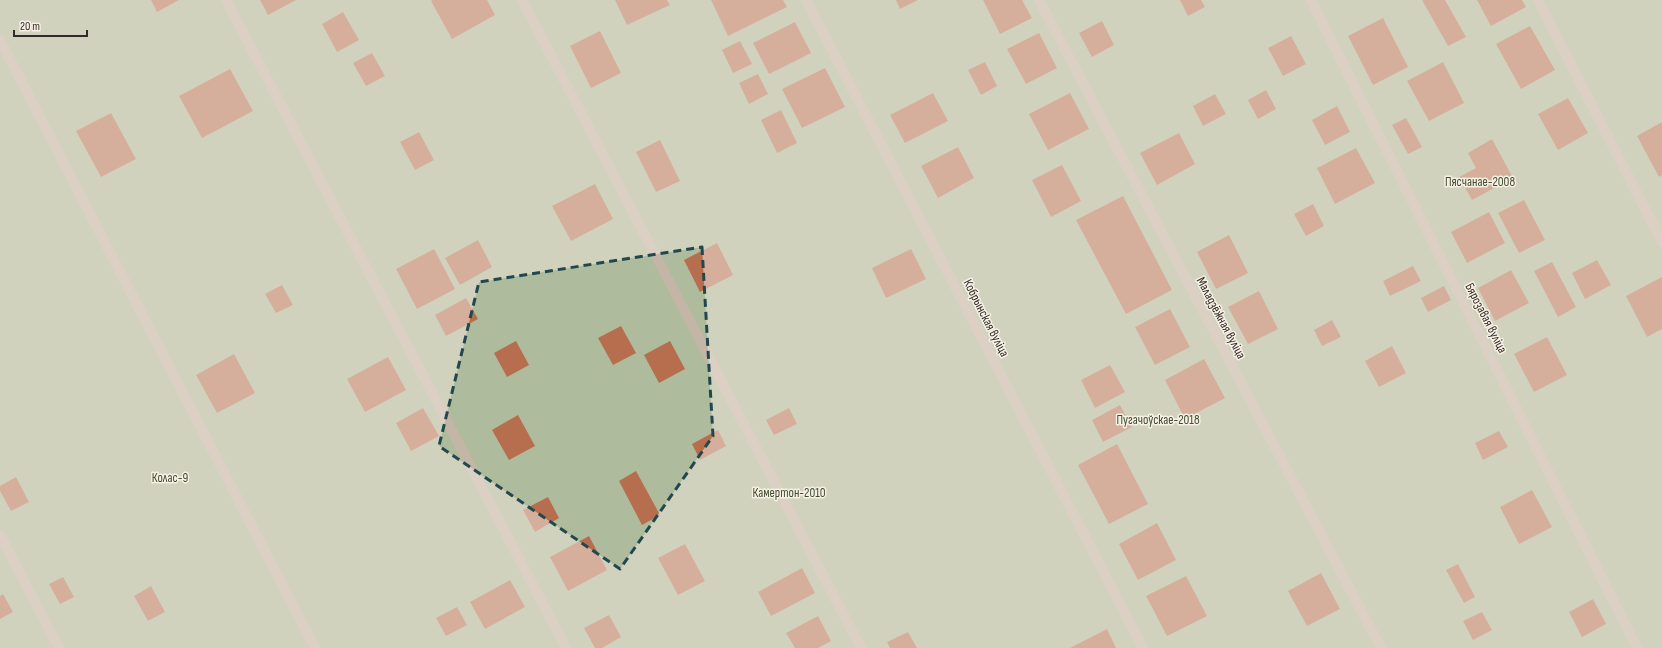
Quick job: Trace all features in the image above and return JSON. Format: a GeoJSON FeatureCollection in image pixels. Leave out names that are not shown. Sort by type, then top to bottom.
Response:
{"type":"FeatureCollection","features":[{"type":"Feature","properties":{"kind":"lane"},"geometry":{"type":"LineString","coordinates":[[226,0],[566,648]]}},
{"type":"Feature","properties":{"kind":"lane"},"geometry":{"type":"LineString","coordinates":[[522,0],[861,648]]}},
{"type":"Feature","properties":{"kind":"lane","name":"Кобрынская вуліца"},"geometry":{"type":"LineString","coordinates":[[806,0],[1143,648]]}},
{"type":"Feature","properties":{"kind":"lane","name":"Маладзёжная вуліца"},"geometry":{"type":"LineString","coordinates":[[1039,0],[1381,648]]}},
{"type":"Feature","properties":{"kind":"lane","name":"Бярозавая вуліца"},"geometry":{"type":"LineString","coordinates":[[1312,0],[1637,648]]}},
{"type":"Feature","properties":{"kind":"lane"},"geometry":{"type":"LineString","coordinates":[[1538,0],[1662,242]]}},
{"type":"Feature","properties":{"kind":"lane"},"geometry":{"type":"LineString","coordinates":[[0,40],[316,648]]}},
{"type":"Feature","properties":{"kind":"lane"},"geometry":{"type":"LineString","coordinates":[[0,535],[58,648]]}},
{"type":"Feature","properties":{"kind":"highlighted area"},"geometry":{"type":"Polygon","coordinates":[[[702,247],[713,436],[620,569],[439,446],[479,282],[702,247]]]}},
{"type":"Feature","properties":{"kind":"green space"},"geometry":{"type":"Polygon","coordinates":[[[0,0],[1662,0],[1662,648],[0,648],[0,0]]]}},
{"type":"Feature","properties":{"kind":"building"},"geometry":{"type":"Polygon","coordinates":[[[151,0],[179,0],[157,12],[151,0]]]}},
{"type":"Feature","properties":{"kind":"building"},"geometry":{"type":"Polygon","coordinates":[[[260,0],[296,0],[268,15],[260,0]]]}},
{"type":"Feature","properties":{"kind":"building"},"geometry":{"type":"Polygon","coordinates":[[[487,0],[495,15],[452,39],[431,1],[487,0]]]}},
{"type":"Feature","properties":{"kind":"building"},"geometry":{"type":"Polygon","coordinates":[[[615,0],[667,0],[670,5],[627,25],[615,0]]]}},
{"type":"Feature","properties":{"kind":"building"},"geometry":{"type":"Polygon","coordinates":[[[711,0],[783,0],[787,7],[728,36],[711,0]]]}},
{"type":"Feature","properties":{"kind":"building"},"geometry":{"type":"Polygon","coordinates":[[[896,0],[918,0],[900,9],[896,0]]]}},
{"type":"Feature","properties":{"kind":"building"},"geometry":{"type":"Polygon","coordinates":[[[983,0],[1022,0],[1032,18],[1000,34],[983,0]]]}},
{"type":"Feature","properties":{"kind":"building"},"geometry":{"type":"Polygon","coordinates":[[[1180,0],[1201,0],[1205,7],[1188,16],[1180,0]]]}},
{"type":"Feature","properties":{"kind":"building"},"geometry":{"type":"Polygon","coordinates":[[[1422,0],[1445,0],[1466,37],[1448,46],[1422,0]]]}},
{"type":"Feature","properties":{"kind":"building"},"geometry":{"type":"Polygon","coordinates":[[[1477,0],[1522,0],[1526,7],[1491,26],[1477,0]]]}},
{"type":"Feature","properties":{"kind":"building"},"geometry":{"type":"Polygon","coordinates":[[[343,12],[359,40],[337,52],[322,24],[343,12]]]}},
{"type":"Feature","properties":{"kind":"building"},"geometry":{"type":"Polygon","coordinates":[[[1383,18],[1408,67],[1373,85],[1348,36],[1383,18]]]}},
{"type":"Feature","properties":{"kind":"building"},"geometry":{"type":"Polygon","coordinates":[[[1102,21],[1114,45],[1092,57],[1079,33],[1102,21]]]}},
{"type":"Feature","properties":{"kind":"building"},"geometry":{"type":"Polygon","coordinates":[[[795,22],[811,53],[769,74],[753,43],[795,22]]]}},
{"type":"Feature","properties":{"kind":"building"},"geometry":{"type":"Polygon","coordinates":[[[1530,26],[1555,70],[1521,89],[1496,44],[1530,26]]]}},
{"type":"Feature","properties":{"kind":"building"},"geometry":{"type":"Polygon","coordinates":[[[600,31],[621,73],[591,88],[570,46],[600,31]]]}},
{"type":"Feature","properties":{"kind":"building"},"geometry":{"type":"Polygon","coordinates":[[[1039,33],[1057,68],[1026,84],[1007,49],[1039,33]]]}},
{"type":"Feature","properties":{"kind":"building"},"geometry":{"type":"Polygon","coordinates":[[[1291,36],[1306,64],[1283,76],[1268,48],[1291,36]]]}},
{"type":"Feature","properties":{"kind":"building"},"geometry":{"type":"Polygon","coordinates":[[[740,41],[752,64],[733,73],[722,50],[740,41]]]}},
{"type":"Feature","properties":{"kind":"building"},"geometry":{"type":"Polygon","coordinates":[[[372,53],[385,76],[366,86],[353,63],[372,53]]]}},
{"type":"Feature","properties":{"kind":"building"},"geometry":{"type":"Polygon","coordinates":[[[985,62],[997,86],[981,95],[968,70],[985,62]]]}},
{"type":"Feature","properties":{"kind":"building"},"geometry":{"type":"Polygon","coordinates":[[[1443,62],[1464,103],[1429,121],[1407,81],[1443,62]]]}},
{"type":"Feature","properties":{"kind":"building"},"geometry":{"type":"Polygon","coordinates":[[[825,68],[845,107],[802,128],[782,89],[825,68]]]}},
{"type":"Feature","properties":{"kind":"building"},"geometry":{"type":"Polygon","coordinates":[[[230,69],[253,111],[202,138],[179,96],[230,69]]]}},
{"type":"Feature","properties":{"kind":"building"},"geometry":{"type":"Polygon","coordinates":[[[758,74],[768,94],[749,104],[739,83],[758,74]]]}},
{"type":"Feature","properties":{"kind":"building"},"geometry":{"type":"Polygon","coordinates":[[[1266,90],[1276,109],[1258,119],[1248,100],[1266,90]]]}},
{"type":"Feature","properties":{"kind":"building"},"geometry":{"type":"Polygon","coordinates":[[[933,93],[948,121],[905,143],[890,115],[933,93]]]}},
{"type":"Feature","properties":{"kind":"building"},"geometry":{"type":"Polygon","coordinates":[[[1070,93],[1089,129],[1048,150],[1029,114],[1070,93]]]}},
{"type":"Feature","properties":{"kind":"building"},"geometry":{"type":"Polygon","coordinates":[[[1215,94],[1226,114],[1203,126],[1193,106],[1215,94]]]}},
{"type":"Feature","properties":{"kind":"building"},"geometry":{"type":"Polygon","coordinates":[[[1568,98],[1588,133],[1558,150],[1538,114],[1568,98]]]}},
{"type":"Feature","properties":{"kind":"building"},"geometry":{"type":"Polygon","coordinates":[[[1337,106],[1350,132],[1325,145],[1312,120],[1337,106]]]}},
{"type":"Feature","properties":{"kind":"building"},"geometry":{"type":"Polygon","coordinates":[[[781,110],[797,143],[777,153],[761,120],[781,110]]]}},
{"type":"Feature","properties":{"kind":"building"},"geometry":{"type":"Polygon","coordinates":[[[111,113],[136,159],[101,177],[76,131],[111,113]]]}},
{"type":"Feature","properties":{"kind":"building"},"geometry":{"type":"Polygon","coordinates":[[[1406,118],[1422,147],[1408,154],[1392,125],[1406,118]]]}},
{"type":"Feature","properties":{"kind":"building"},"geometry":{"type":"Polygon","coordinates":[[[1662,122],[1662,175],[1659,177],[1637,136],[1662,122]]]}},
{"type":"Feature","properties":{"kind":"building"},"geometry":{"type":"Polygon","coordinates":[[[419,132],[434,160],[415,170],[400,142],[419,132]]]}},
{"type":"Feature","properties":{"kind":"building"},"geometry":{"type":"Polygon","coordinates":[[[1179,133],[1195,164],[1157,185],[1140,153],[1179,133]]]}},
{"type":"Feature","properties":{"kind":"building"},"geometry":{"type":"Polygon","coordinates":[[[1492,139],[1513,178],[1472,200],[1459,177],[1476,168],[1468,153],[1492,139]]]}},
{"type":"Feature","properties":{"kind":"building"},"geometry":{"type":"Polygon","coordinates":[[[660,140],[680,181],[656,192],[636,152],[660,140]]]}},
{"type":"Feature","properties":{"kind":"building"},"geometry":{"type":"Polygon","coordinates":[[[958,147],[974,178],[938,198],[921,166],[958,147]]]}},
{"type":"Feature","properties":{"kind":"building"},"geometry":{"type":"Polygon","coordinates":[[[1356,148],[1375,183],[1335,204],[1317,168],[1356,148]]]}},
{"type":"Feature","properties":{"kind":"building"},"geometry":{"type":"Polygon","coordinates":[[[1062,165],[1081,201],[1051,217],[1032,180],[1062,165]]]}},
{"type":"Feature","properties":{"kind":"building"},"geometry":{"type":"Polygon","coordinates":[[[595,184],[613,219],[571,241],[552,206],[595,184]]]}},
{"type":"Feature","properties":{"kind":"building"},"geometry":{"type":"Polygon","coordinates":[[[1123,196],[1172,290],[1126,314],[1076,220],[1123,196]]]}},
{"type":"Feature","properties":{"kind":"building"},"geometry":{"type":"Polygon","coordinates":[[[1524,200],[1545,240],[1519,253],[1498,213],[1524,200]]]}},
{"type":"Feature","properties":{"kind":"building"},"geometry":{"type":"Polygon","coordinates":[[[1313,204],[1324,226],[1306,236],[1294,214],[1313,204]]]}},
{"type":"Feature","properties":{"kind":"building"},"geometry":{"type":"Polygon","coordinates":[[[1489,212],[1505,243],[1467,263],[1451,232],[1489,212]]]}},
{"type":"Feature","properties":{"kind":"building"},"geometry":{"type":"Polygon","coordinates":[[[1229,235],[1248,273],[1216,289],[1197,252],[1229,235]]]}},
{"type":"Feature","properties":{"kind":"building"},"geometry":{"type":"Polygon","coordinates":[[[478,240],[492,267],[460,285],[445,258],[478,240]]]}},
{"type":"Feature","properties":{"kind":"building"},"geometry":{"type":"Polygon","coordinates":[[[717,243],[733,275],[700,292],[684,260],[717,243]]]}},
{"type":"Feature","properties":{"kind":"building"},"geometry":{"type":"Polygon","coordinates":[[[434,249],[455,289],[417,309],[396,269],[434,249]]]}},
{"type":"Feature","properties":{"kind":"building"},"geometry":{"type":"Polygon","coordinates":[[[911,249],[926,279],[886,298],[872,268],[911,249]]]}},
{"type":"Feature","properties":{"kind":"building"},"geometry":{"type":"Polygon","coordinates":[[[1597,260],[1611,285],[1585,299],[1572,273],[1597,260]]]}},
{"type":"Feature","properties":{"kind":"building"},"geometry":{"type":"Polygon","coordinates":[[[1552,262],[1576,307],[1558,317],[1534,271],[1552,262]]]}},
{"type":"Feature","properties":{"kind":"building"},"geometry":{"type":"Polygon","coordinates":[[[1413,266],[1421,281],[1390,296],[1383,281],[1413,266]]]}},
{"type":"Feature","properties":{"kind":"building"},"geometry":{"type":"Polygon","coordinates":[[[1511,270],[1529,303],[1495,321],[1478,288],[1511,270]]]}},
{"type":"Feature","properties":{"kind":"building"},"geometry":{"type":"Polygon","coordinates":[[[1662,277],[1662,329],[1647,337],[1626,296],[1662,277]]]}},
{"type":"Feature","properties":{"kind":"building"},"geometry":{"type":"Polygon","coordinates":[[[282,285],[293,305],[276,313],[265,294],[282,285]]]}},
{"type":"Feature","properties":{"kind":"building"},"geometry":{"type":"Polygon","coordinates":[[[1444,286],[1451,300],[1428,312],[1421,298],[1444,286]]]}},
{"type":"Feature","properties":{"kind":"building"},"geometry":{"type":"Polygon","coordinates":[[[1259,291],[1278,329],[1248,344],[1228,307],[1259,291]]]}},
{"type":"Feature","properties":{"kind":"building"},"geometry":{"type":"Polygon","coordinates":[[[466,298],[478,319],[446,336],[435,315],[466,298]]]}},
{"type":"Feature","properties":{"kind":"building"},"geometry":{"type":"Polygon","coordinates":[[[1170,309],[1190,347],[1155,365],[1135,327],[1170,309]]]}},
{"type":"Feature","properties":{"kind":"building"},"geometry":{"type":"Polygon","coordinates":[[[1332,320],[1341,337],[1322,346],[1314,330],[1332,320]]]}},
{"type":"Feature","properties":{"kind":"building"},"geometry":{"type":"Polygon","coordinates":[[[621,326],[636,353],[613,365],[598,338],[621,326]]]}},
{"type":"Feature","properties":{"kind":"building"},"geometry":{"type":"Polygon","coordinates":[[[1547,337],[1567,375],[1534,392],[1514,354],[1547,337]]]}},
{"type":"Feature","properties":{"kind":"building"},"geometry":{"type":"Polygon","coordinates":[[[516,341],[529,365],[507,377],[494,353],[516,341]]]}},
{"type":"Feature","properties":{"kind":"building"},"geometry":{"type":"Polygon","coordinates":[[[670,341],[685,369],[659,383],[644,355],[670,341]]]}},
{"type":"Feature","properties":{"kind":"building"},"geometry":{"type":"Polygon","coordinates":[[[1392,346],[1406,373],[1379,387],[1365,361],[1392,346]]]}},
{"type":"Feature","properties":{"kind":"building"},"geometry":{"type":"Polygon","coordinates":[[[234,354],[255,393],[217,413],[196,375],[234,354]]]}},
{"type":"Feature","properties":{"kind":"building"},"geometry":{"type":"Polygon","coordinates":[[[388,357],[406,390],[365,412],[347,379],[388,357]]]}},
{"type":"Feature","properties":{"kind":"building"},"geometry":{"type":"Polygon","coordinates":[[[1204,359],[1225,398],[1185,419],[1165,380],[1204,359]]]}},
{"type":"Feature","properties":{"kind":"building"},"geometry":{"type":"Polygon","coordinates":[[[1110,365],[1125,392],[1095,408],[1081,380],[1110,365]]]}},
{"type":"Feature","properties":{"kind":"building"},"geometry":{"type":"Polygon","coordinates":[[[1120,405],[1132,427],[1103,442],[1092,420],[1120,405]]]}},
{"type":"Feature","properties":{"kind":"building"},"geometry":{"type":"Polygon","coordinates":[[[423,408],[439,436],[411,451],[396,423],[423,408]]]}},
{"type":"Feature","properties":{"kind":"building"},"geometry":{"type":"Polygon","coordinates":[[[789,408],[797,424],[774,435],[766,420],[789,408]]]}},
{"type":"Feature","properties":{"kind":"building"},"geometry":{"type":"Polygon","coordinates":[[[518,415],[535,446],[509,460],[492,430],[518,415]]]}},
{"type":"Feature","properties":{"kind":"building"},"geometry":{"type":"Polygon","coordinates":[[[718,430],[726,446],[700,460],[692,444],[718,430]]]}},
{"type":"Feature","properties":{"kind":"building"},"geometry":{"type":"Polygon","coordinates":[[[1499,431],[1508,447],[1483,460],[1475,443],[1499,431]]]}},
{"type":"Feature","properties":{"kind":"building"},"geometry":{"type":"Polygon","coordinates":[[[1117,444],[1148,504],[1109,524],[1078,465],[1117,444]]]}},
{"type":"Feature","properties":{"kind":"building"},"geometry":{"type":"Polygon","coordinates":[[[636,471],[660,515],[642,525],[619,481],[636,471]]]}},
{"type":"Feature","properties":{"kind":"building"},"geometry":{"type":"Polygon","coordinates":[[[16,477],[29,502],[11,511],[0,491],[0,486],[16,477]]]}},
{"type":"Feature","properties":{"kind":"building"},"geometry":{"type":"Polygon","coordinates":[[[1532,490],[1552,527],[1519,544],[1500,507],[1532,490]]]}},
{"type":"Feature","properties":{"kind":"building"},"geometry":{"type":"Polygon","coordinates":[[[548,497],[559,518],[535,532],[523,510],[548,497]]]}},
{"type":"Feature","properties":{"kind":"building"},"geometry":{"type":"Polygon","coordinates":[[[1157,523],[1176,560],[1138,580],[1119,544],[1157,523]]]}},
{"type":"Feature","properties":{"kind":"building"},"geometry":{"type":"Polygon","coordinates":[[[589,536],[607,570],[568,591],[550,557],[589,536]]]}},
{"type":"Feature","properties":{"kind":"building"},"geometry":{"type":"Polygon","coordinates":[[[685,544],[705,581],[678,595],[658,558],[685,544]]]}},
{"type":"Feature","properties":{"kind":"building"},"geometry":{"type":"Polygon","coordinates":[[[1458,564],[1475,597],[1464,603],[1446,570],[1458,564]]]}},
{"type":"Feature","properties":{"kind":"building"},"geometry":{"type":"Polygon","coordinates":[[[802,568],[815,593],[771,616],[758,592],[802,568]]]}},
{"type":"Feature","properties":{"kind":"building"},"geometry":{"type":"Polygon","coordinates":[[[1321,573],[1340,609],[1307,626],[1288,591],[1321,573]]]}},
{"type":"Feature","properties":{"kind":"building"},"geometry":{"type":"Polygon","coordinates":[[[1186,576],[1207,616],[1167,636],[1146,596],[1186,576]]]}},
{"type":"Feature","properties":{"kind":"building"},"geometry":{"type":"Polygon","coordinates":[[[63,577],[74,597],[60,604],[49,584],[63,577]]]}},
{"type":"Feature","properties":{"kind":"building"},"geometry":{"type":"Polygon","coordinates":[[[510,580],[525,607],[485,629],[470,602],[510,580]]]}},
{"type":"Feature","properties":{"kind":"building"},"geometry":{"type":"Polygon","coordinates":[[[151,586],[165,612],[148,621],[134,596],[151,586]]]}},
{"type":"Feature","properties":{"kind":"building"},"geometry":{"type":"Polygon","coordinates":[[[3,594],[13,612],[0,619],[0,596],[3,594]]]}},
{"type":"Feature","properties":{"kind":"building"},"geometry":{"type":"Polygon","coordinates":[[[1593,599],[1606,624],[1582,637],[1569,612],[1593,599]]]}},
{"type":"Feature","properties":{"kind":"building"},"geometry":{"type":"Polygon","coordinates":[[[457,607],[467,625],[446,636],[436,618],[457,607]]]}},
{"type":"Feature","properties":{"kind":"building"},"geometry":{"type":"Polygon","coordinates":[[[1482,612],[1492,630],[1473,640],[1463,621],[1482,612]]]}},
{"type":"Feature","properties":{"kind":"building"},"geometry":{"type":"Polygon","coordinates":[[[609,615],[621,637],[602,648],[595,648],[584,628],[609,615]]]}},
{"type":"Feature","properties":{"kind":"building"},"geometry":{"type":"Polygon","coordinates":[[[818,616],[831,641],[818,648],[795,648],[786,633],[818,616]]]}},
{"type":"Feature","properties":{"kind":"building"},"geometry":{"type":"Polygon","coordinates":[[[1107,629],[1116,648],[1070,648],[1107,629]]]}},
{"type":"Feature","properties":{"kind":"building"},"geometry":{"type":"Polygon","coordinates":[[[908,632],[917,648],[890,648],[887,642],[908,632]]]}},
{"type":"Feature","properties":{"kind":"park label","name":"Пясчанае-2008"},"geometry":{"type":"Point","coordinates":[1480,182]}},
{"type":"Feature","properties":{"kind":"park label","name":"Пугачоўскае-2018"},"geometry":{"type":"Point","coordinates":[1158,420]}},
{"type":"Feature","properties":{"kind":"park label","name":"Колас-9"},"geometry":{"type":"Point","coordinates":[170,478]}},
{"type":"Feature","properties":{"kind":"park label","name":"Камертон-2010"},"geometry":{"type":"Point","coordinates":[789,493]}}]}
